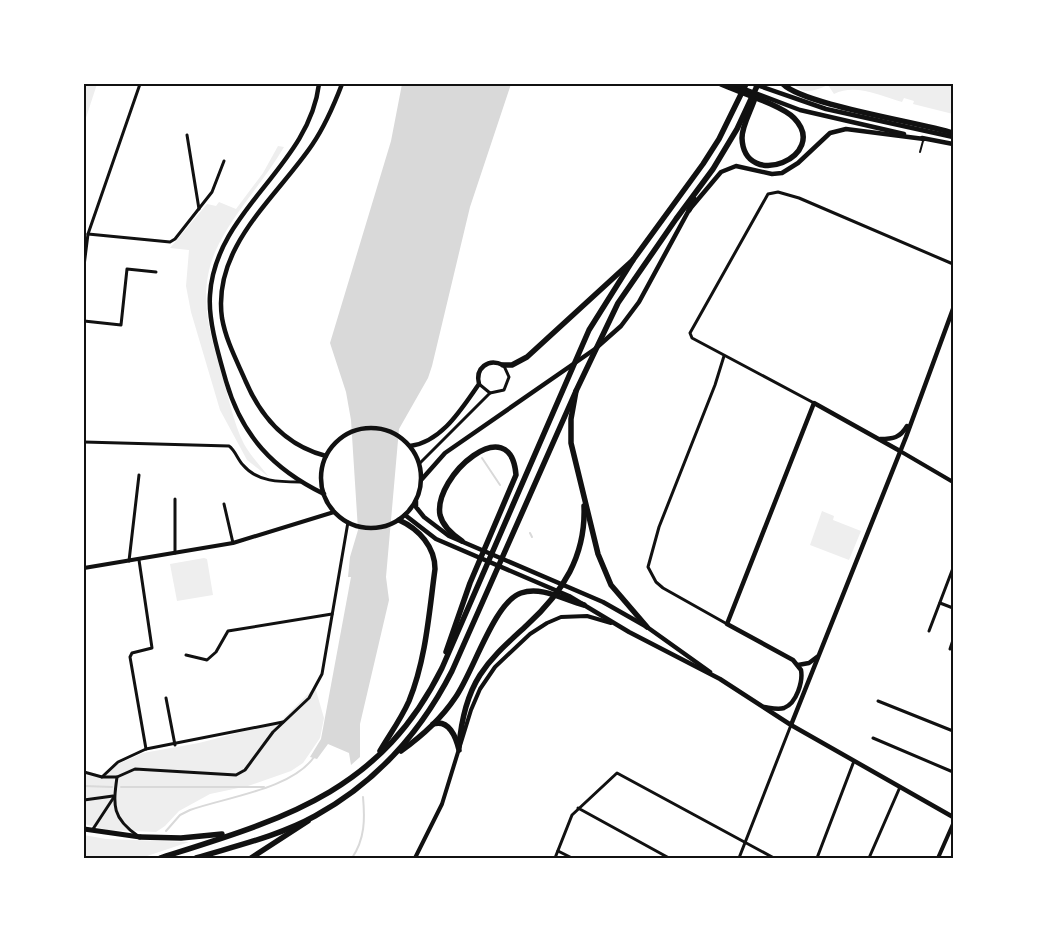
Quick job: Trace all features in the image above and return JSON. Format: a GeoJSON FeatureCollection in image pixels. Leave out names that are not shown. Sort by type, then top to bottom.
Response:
{"type":"FeatureCollection","features":[{"type":"Feature","properties":{"kind":"highway"},"geometry":{"type":"LineString","coordinates":[[721,84],[782,106],[795,119],[800,126],[802,137],[798,151],[785,164],[776,166],[759,164],[748,154],[742,141],[756,84]]}},
{"type":"Feature","properties":{"kind":"highway"},"geometry":{"type":"LineString","coordinates":[[160,858],[309,805],[340,787],[373,761],[413,716],[442,668],[589,330],[633,260],[703,164],[724,131],[746,84]]}},
{"type":"Feature","properties":{"kind":"highway"},"geometry":{"type":"LineString","coordinates":[[688,210],[737,130],[756,84]]}},
{"type":"Feature","properties":{"kind":"highway"},"geometry":{"type":"LineString","coordinates":[[783,84],[794,91],[832,104],[953,133]]}},
{"type":"Feature","properties":{"kind":"highway"},"geometry":{"type":"LineString","coordinates":[[391,758],[438,699],[576,391],[618,303],[701,186]]}},
{"type":"Feature","properties":{"kind":"highway"},"geometry":{"type":"LineString","coordinates":[[503,365],[512,365],[527,357],[633,260]]}},
{"type":"Feature","properties":{"kind":"highway"},"geometry":{"type":"LineString","coordinates":[[576,391],[571,443],[603,569],[619,596],[647,627]]}},
{"type":"Feature","properties":{"kind":"highway"},"geometry":{"type":"LineString","coordinates":[[442,668],[450,636],[470,583],[516,476],[513,458],[507,451],[490,447],[473,455],[453,476],[444,495],[440,511],[442,520],[449,531],[462,541]]}},
{"type":"Feature","properties":{"kind":"highway"},"geometry":{"type":"LineString","coordinates":[[459,750],[462,719],[472,689],[490,662],[508,641],[556,596],[575,565],[583,535],[583,489]]}},
{"type":"Feature","properties":{"kind":"highway"},"geometry":{"type":"LineString","coordinates":[[373,761],[398,723],[415,682],[425,646],[435,569],[432,551],[426,541],[413,527],[397,521]]}},
{"type":"Feature","properties":{"kind":"highway"},"geometry":{"type":"LineString","coordinates":[[251,858],[297,830],[365,783],[391,758],[433,724],[457,696],[500,611],[512,598],[521,593],[544,592],[584,605]]}},
{"type":"Feature","properties":{"kind":"highway"},"geometry":{"type":"LineString","coordinates":[[433,724],[438,723],[448,726],[459,750]]}},
{"type":"Feature","properties":{"kind":"highway"},"geometry":{"type":"LineString","coordinates":[[196,858],[314,817]]}},
{"type":"Feature","properties":{"kind":"highway"},"geometry":{"type":"LineString","coordinates":[[140,837],[189,837],[234,833]]}},
{"type":"Feature","properties":{"kind":"main road"},"geometry":{"type":"LineString","coordinates":[[319,84],[314,106],[302,135],[237,222],[226,241],[213,274],[210,296],[211,315],[231,398],[252,435],[278,467],[300,482],[324,494]]}},
{"type":"Feature","properties":{"kind":"main road"},"geometry":{"type":"LineString","coordinates":[[326,456],[304,449],[285,437],[260,409],[229,343],[222,318],[222,289],[229,261],[242,236],[312,144],[329,115],[342,84]]}},
{"type":"Feature","properties":{"kind":"main road"},"geometry":{"type":"LineString","coordinates":[[731,84],[782,106],[924,139]]}},
{"type":"Feature","properties":{"kind":"main road"},"geometry":{"type":"LineString","coordinates":[[756,84],[786,96],[841,113],[953,137]]}},
{"type":"Feature","properties":{"kind":"main road"},"geometry":{"type":"LineString","coordinates":[[422,479],[444,453],[552,379],[612,334],[639,302],[688,210],[715,178],[728,168],[744,167],[763,173],[782,173],[798,163],[823,138],[838,130],[846,129],[953,144]]}},
{"type":"Feature","properties":{"kind":"main road"},"geometry":{"type":"LineString","coordinates":[[791,725],[900,451],[953,308]]}},
{"type":"Feature","properties":{"kind":"main road"},"geometry":{"type":"LineString","coordinates":[[410,446],[428,441],[445,427],[479,384],[478,374],[484,365],[493,362],[503,365]]}},
{"type":"Feature","properties":{"kind":"main road"},"geometry":{"type":"LineString","coordinates":[[762,706],[784,708],[795,697],[802,674],[798,665],[727,624],[814,403],[900,451]]}},
{"type":"Feature","properties":{"kind":"main road"},"geometry":{"type":"LineString","coordinates":[[879,439],[893,439],[899,436],[911,421]]}},
{"type":"Feature","properties":{"kind":"main road"},"geometry":{"type":"LineString","coordinates":[[364,428],[379,428],[393,433],[405,440],[410,446],[420,463],[422,479],[416,501],[405,515],[397,521],[376,528],[355,525],[334,512],[324,494],[321,472],[326,456],[333,445],[348,433],[364,428]]}},
{"type":"Feature","properties":{"kind":"main road"},"geometry":{"type":"LineString","coordinates":[[416,501],[420,512],[434,527],[603,602],[647,627],[720,679],[791,725],[953,817]]}},
{"type":"Feature","properties":{"kind":"main road"},"geometry":{"type":"LineString","coordinates":[[405,515],[441,541],[546,585],[720,679]]}},
{"type":"Feature","properties":{"kind":"main road"},"geometry":{"type":"LineString","coordinates":[[798,665],[809,663],[818,656]]}},
{"type":"Feature","properties":{"kind":"main road"},"geometry":{"type":"LineString","coordinates":[[84,829],[140,837]]}},
{"type":"Feature","properties":{"kind":"street"},"geometry":{"type":"LineString","coordinates":[[84,266],[88,234],[140,84]]}},
{"type":"Feature","properties":{"kind":"street"},"geometry":{"type":"LineString","coordinates":[[187,135],[199,209]]}},
{"type":"Feature","properties":{"kind":"street"},"geometry":{"type":"LineString","coordinates":[[88,234],[170,242],[175,239],[212,192],[224,161]]}},
{"type":"Feature","properties":{"kind":"street"},"geometry":{"type":"LineString","coordinates":[[814,403],[692,338],[690,333],[763,200],[773,192],[799,198],[953,264]]}},
{"type":"Feature","properties":{"kind":"street"},"geometry":{"type":"LineString","coordinates":[[84,321],[121,325],[127,269],[156,272]]}},
{"type":"Feature","properties":{"kind":"street"},"geometry":{"type":"LineString","coordinates":[[724,356],[715,385],[659,526],[648,567],[650,575],[663,588],[727,624]]}},
{"type":"Feature","properties":{"kind":"street"},"geometry":{"type":"LineString","coordinates":[[420,463],[490,393],[504,390],[509,382],[508,373],[503,365]]}},
{"type":"Feature","properties":{"kind":"street"},"geometry":{"type":"LineString","coordinates":[[479,384],[490,393]]}},
{"type":"Feature","properties":{"kind":"street"},"geometry":{"type":"LineString","coordinates":[[84,442],[229,446],[242,464],[258,476],[269,480],[300,482]]}},
{"type":"Feature","properties":{"kind":"street"},"geometry":{"type":"LineString","coordinates":[[900,451],[953,482]]}},
{"type":"Feature","properties":{"kind":"street"},"geometry":{"type":"LineString","coordinates":[[129,561],[139,475]]}},
{"type":"Feature","properties":{"kind":"street"},"geometry":{"type":"LineString","coordinates":[[175,499],[175,554]]}},
{"type":"Feature","properties":{"kind":"street"},"geometry":{"type":"LineString","coordinates":[[224,504],[233,544]]}},
{"type":"Feature","properties":{"kind":"street"},"geometry":{"type":"LineString","coordinates":[[84,568],[233,544],[334,512]]}},
{"type":"Feature","properties":{"kind":"street"},"geometry":{"type":"LineString","coordinates":[[84,772],[102,777],[117,776],[135,769],[236,775],[244,770],[284,721],[309,698],[319,683],[348,522]]}},
{"type":"Feature","properties":{"kind":"street"},"geometry":{"type":"LineString","coordinates":[[139,560],[152,648],[132,653],[130,657],[146,749]]}},
{"type":"Feature","properties":{"kind":"street"},"geometry":{"type":"LineString","coordinates":[[929,631],[953,568]]}},
{"type":"Feature","properties":{"kind":"street"},"geometry":{"type":"LineString","coordinates":[[940,603],[953,608]]}},
{"type":"Feature","properties":{"kind":"street"},"geometry":{"type":"LineString","coordinates":[[186,655],[207,660],[216,652],[228,631],[332,614]]}},
{"type":"Feature","properties":{"kind":"street"},"geometry":{"type":"LineString","coordinates":[[415,858],[442,804],[471,710],[487,677],[511,651],[530,634],[547,623],[572,616],[587,616],[616,624]]}},
{"type":"Feature","properties":{"kind":"street"},"geometry":{"type":"LineString","coordinates":[[950,649],[953,640]]}},
{"type":"Feature","properties":{"kind":"street"},"geometry":{"type":"LineString","coordinates":[[166,698],[175,744]]}},
{"type":"Feature","properties":{"kind":"street"},"geometry":{"type":"LineString","coordinates":[[878,701],[953,731]]}},
{"type":"Feature","properties":{"kind":"street"},"geometry":{"type":"LineString","coordinates":[[102,777],[118,762],[146,749],[284,721]]}},
{"type":"Feature","properties":{"kind":"street"},"geometry":{"type":"LineString","coordinates":[[739,858],[791,725]]}},
{"type":"Feature","properties":{"kind":"street"},"geometry":{"type":"LineString","coordinates":[[873,738],[953,772]]}},
{"type":"Feature","properties":{"kind":"street"},"geometry":{"type":"LineString","coordinates":[[817,858],[854,760]]}},
{"type":"Feature","properties":{"kind":"street"},"geometry":{"type":"LineString","coordinates":[[555,858],[566,827],[578,808],[617,773],[774,858]]}},
{"type":"Feature","properties":{"kind":"street"},"geometry":{"type":"LineString","coordinates":[[117,776],[114,796],[118,818],[123,826],[140,837]]}},
{"type":"Feature","properties":{"kind":"street"},"geometry":{"type":"LineString","coordinates":[[869,858],[900,787]]}},
{"type":"Feature","properties":{"kind":"street"},"geometry":{"type":"LineString","coordinates":[[84,800],[114,796]]}},
{"type":"Feature","properties":{"kind":"street"},"geometry":{"type":"LineString","coordinates":[[92,831],[114,796]]}},
{"type":"Feature","properties":{"kind":"street"},"geometry":{"type":"LineString","coordinates":[[578,808],[668,858]]}},
{"type":"Feature","properties":{"kind":"street"},"geometry":{"type":"LineString","coordinates":[[938,858],[953,824]]}},
{"type":"Feature","properties":{"kind":"street"},"geometry":{"type":"LineString","coordinates":[[558,851],[572,858]]}},
{"type":"Feature","properties":{"kind":"lane"},"geometry":{"type":"LineString","coordinates":[[920,152],[924,139]]}},
{"type":"Feature","properties":{"kind":"shaded area"},"geometry":{"type":"Polygon","coordinates":[[[84,84],[97,84],[84,124],[84,84]]]}},
{"type":"Feature","properties":{"kind":"shaded area"},"geometry":{"type":"Polygon","coordinates":[[[402,84],[511,84],[470,207],[432,366],[428,378],[399,429],[386,577],[389,600],[360,724],[360,757],[351,765],[349,753],[328,744],[317,759],[310,757],[321,739],[351,577],[348,577],[350,557],[358,530],[351,420],[346,392],[330,343],[391,141],[402,84]]]}},
{"type":"Feature","properties":{"kind":"shaded area"},"geometry":{"type":"Polygon","coordinates":[[[793,84],[953,84],[953,114],[913,104],[914,101],[904,98],[902,102],[859,90],[842,91],[834,94],[828,85],[806,91],[797,88],[793,84]]]}},
{"type":"Feature","properties":{"kind":"shaded area"},"geometry":{"type":"Polygon","coordinates":[[[278,146],[284,147],[230,225],[215,252],[207,283],[206,299],[213,344],[237,427],[244,444],[269,477],[247,460],[220,410],[191,312],[186,286],[189,250],[170,248],[207,204],[216,206],[219,202],[236,209],[263,173],[278,146]]]}},
{"type":"Feature","properties":{"kind":"shaded area"},"geometry":{"type":"Polygon","coordinates":[[[822,511],[834,516],[833,520],[861,531],[849,560],[810,545],[822,511]]]}},
{"type":"Feature","properties":{"kind":"shaded area"},"geometry":{"type":"Polygon","coordinates":[[[207,559],[213,595],[177,601],[170,564],[207,559]]]}},
{"type":"Feature","properties":{"kind":"shaded area"},"geometry":{"type":"Polygon","coordinates":[[[315,687],[324,718],[320,738],[303,763],[291,771],[248,786],[210,794],[179,811],[165,826],[156,832],[108,830],[84,824],[84,775],[101,777],[118,764],[143,753],[199,743],[280,722],[315,687]]]}},
{"type":"Feature","properties":{"kind":"shaded area"},"geometry":{"type":"Polygon","coordinates":[[[84,835],[106,839],[189,842],[141,858],[84,858],[84,835]]]}},
{"type":"Feature","properties":{"kind":"waterway"},"geometry":{"type":"LineString","coordinates":[[482,458],[500,485]]}},
{"type":"Feature","properties":{"kind":"waterway"},"geometry":{"type":"LineString","coordinates":[[530,533],[532,537]]}},
{"type":"Feature","properties":{"kind":"waterway"},"geometry":{"type":"LineString","coordinates":[[166,831],[180,815],[190,810],[258,791],[275,784],[291,777],[304,768],[314,757]]}},
{"type":"Feature","properties":{"kind":"waterway"},"geometry":{"type":"LineString","coordinates":[[84,786],[112,787]]}},
{"type":"Feature","properties":{"kind":"waterway"},"geometry":{"type":"LineString","coordinates":[[121,787],[264,787]]}},
{"type":"Feature","properties":{"kind":"waterway"},"geometry":{"type":"LineString","coordinates":[[352,858],[362,836],[363,797]]}}]}
